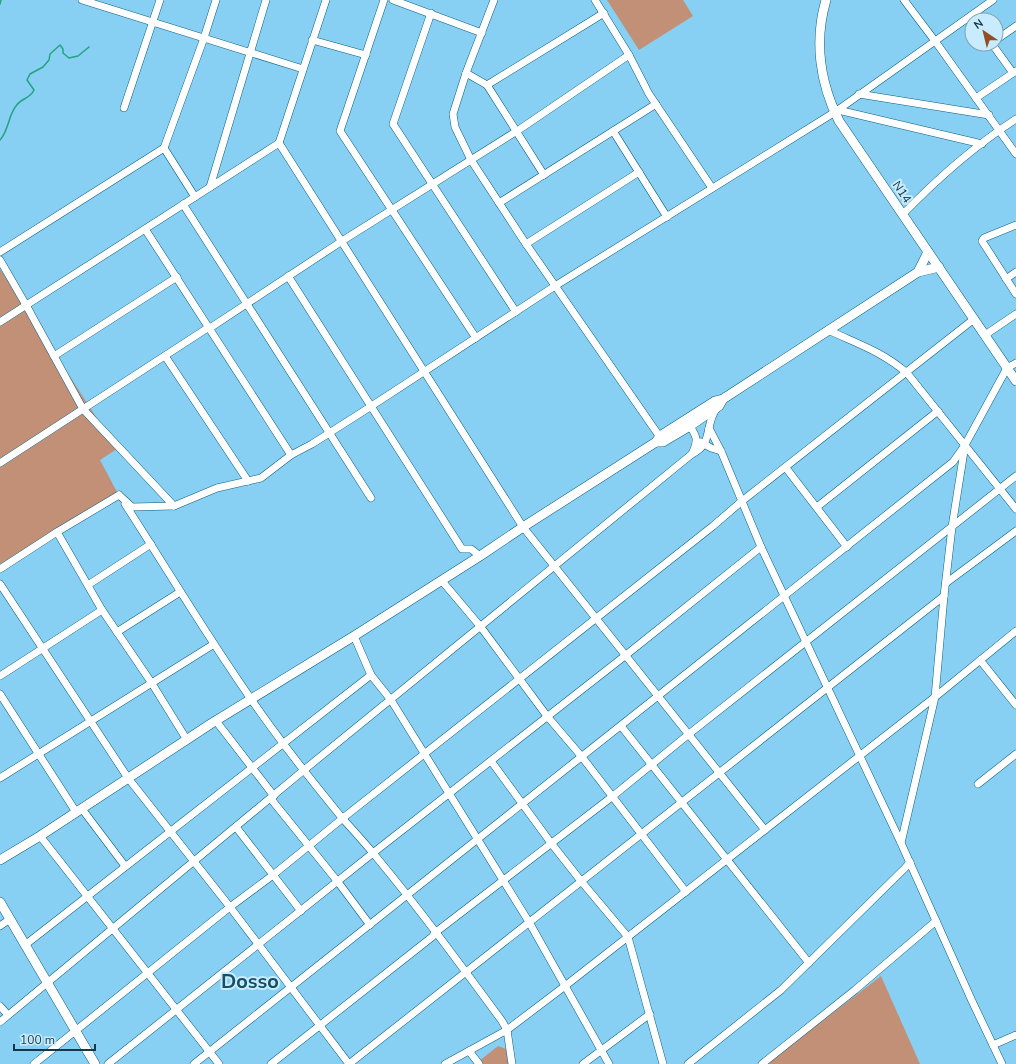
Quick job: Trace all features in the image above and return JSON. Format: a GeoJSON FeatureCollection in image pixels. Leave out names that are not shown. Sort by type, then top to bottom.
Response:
{"type":"FeatureCollection","features":[{"type":"Feature","properties":{"kind":"main road","name":"N14"},"geometry":{"type":"LineString","coordinates":[[826,0],[821,17],[819,43],[821,68],[824,82],[837,111],[839,121],[1016,381]]}},
{"type":"Feature","properties":{"kind":"main road"},"geometry":{"type":"LineString","coordinates":[[918,272],[928,252]]}},
{"type":"Feature","properties":{"kind":"main road"},"geometry":{"type":"LineString","coordinates":[[0,860],[79,811],[216,721],[442,581],[659,440],[721,403],[828,330],[918,272],[939,267]]}},
{"type":"Feature","properties":{"kind":"main road"},"geometry":{"type":"LineString","coordinates":[[0,902],[95,1064]]}},
{"type":"Feature","properties":{"kind":"street"},"geometry":{"type":"LineString","coordinates":[[82,0],[303,69]]}},
{"type":"Feature","properties":{"kind":"street"},"geometry":{"type":"LineString","coordinates":[[124,108],[160,0]]}},
{"type":"Feature","properties":{"kind":"street"},"geometry":{"type":"LineString","coordinates":[[0,252],[164,148],[204,38],[216,0]]}},
{"type":"Feature","properties":{"kind":"street"},"geometry":{"type":"LineString","coordinates":[[210,187],[249,52],[266,0]]}},
{"type":"Feature","properties":{"kind":"street"},"geometry":{"type":"LineString","coordinates":[[0,322],[279,143],[326,0]]}},
{"type":"Feature","properties":{"kind":"street"},"geometry":{"type":"LineString","coordinates":[[384,0],[340,131],[476,338]]}},
{"type":"Feature","properties":{"kind":"street"},"geometry":{"type":"LineString","coordinates":[[393,0],[482,33]]}},
{"type":"Feature","properties":{"kind":"street"},"geometry":{"type":"LineString","coordinates":[[494,0],[466,73],[453,114],[455,127],[471,160],[499,203],[659,440]]}},
{"type":"Feature","properties":{"kind":"street"},"geometry":{"type":"LineString","coordinates":[[595,0],[629,55],[649,94],[712,188]]}},
{"type":"Feature","properties":{"kind":"street"},"geometry":{"type":"LineString","coordinates":[[904,0],[1016,154]]}},
{"type":"Feature","properties":{"kind":"street"},"geometry":{"type":"LineString","coordinates":[[979,12],[993,0]]}},
{"type":"Feature","properties":{"kind":"street"},"geometry":{"type":"LineString","coordinates":[[431,13],[393,124],[516,312]]}},
{"type":"Feature","properties":{"kind":"street"},"geometry":{"type":"LineString","coordinates":[[487,85],[604,13]]}},
{"type":"Feature","properties":{"kind":"street"},"geometry":{"type":"LineString","coordinates":[[119,495],[132,507],[174,506],[217,488],[261,478],[291,455],[329,433],[425,372],[555,286],[837,111],[935,41],[964,23]]}},
{"type":"Feature","properties":{"kind":"street"},"geometry":{"type":"LineString","coordinates":[[1004,34],[1016,26]]}},
{"type":"Feature","properties":{"kind":"street"},"geometry":{"type":"LineString","coordinates":[[312,40],[366,55]]}},
{"type":"Feature","properties":{"kind":"street"},"geometry":{"type":"LineString","coordinates":[[976,98],[1014,72],[998,52]]}},
{"type":"Feature","properties":{"kind":"street"},"geometry":{"type":"LineString","coordinates":[[0,463],[342,241],[516,132],[629,55]]}},
{"type":"Feature","properties":{"kind":"street"},"geometry":{"type":"LineString","coordinates":[[466,73],[487,85],[544,175]]}},
{"type":"Feature","properties":{"kind":"street"},"geometry":{"type":"LineString","coordinates":[[859,94],[989,115]]}},
{"type":"Feature","properties":{"kind":"street"},"geometry":{"type":"LineString","coordinates":[[499,203],[656,104]]}},
{"type":"Feature","properties":{"kind":"street"},"geometry":{"type":"LineString","coordinates":[[837,111],[982,144]]}},
{"type":"Feature","properties":{"kind":"street"},"geometry":{"type":"LineString","coordinates":[[903,214],[932,184],[999,130],[1016,120]]}},
{"type":"Feature","properties":{"kind":"street"},"geometry":{"type":"LineString","coordinates":[[613,131],[667,217]]}},
{"type":"Feature","properties":{"kind":"street"},"geometry":{"type":"LineString","coordinates":[[279,143],[523,527],[765,830]]}},
{"type":"Feature","properties":{"kind":"street"},"geometry":{"type":"LineString","coordinates":[[164,148],[195,197]]}},
{"type":"Feature","properties":{"kind":"street"},"geometry":{"type":"LineString","coordinates":[[526,244],[639,172]]}},
{"type":"Feature","properties":{"kind":"street"},"geometry":{"type":"LineString","coordinates":[[183,204],[371,498]]}},
{"type":"Feature","properties":{"kind":"street"},"geometry":{"type":"LineString","coordinates":[[1016,225],[984,238],[982,241],[1016,294]]}},
{"type":"Feature","properties":{"kind":"street"},"geometry":{"type":"LineString","coordinates":[[145,228],[178,277],[291,455]]}},
{"type":"Feature","properties":{"kind":"street"},"geometry":{"type":"LineString","coordinates":[[0,260],[83,409],[174,506]]}},
{"type":"Feature","properties":{"kind":"street"},"geometry":{"type":"LineString","coordinates":[[1006,279],[1016,272]]}},
{"type":"Feature","properties":{"kind":"street"},"geometry":{"type":"LineString","coordinates":[[288,276],[370,407],[462,549],[470,549],[480,556]]}},
{"type":"Feature","properties":{"kind":"street"},"geometry":{"type":"LineString","coordinates":[[54,356],[178,277]]}},
{"type":"Feature","properties":{"kind":"street"},"geometry":{"type":"LineString","coordinates":[[985,335],[1016,314]]}},
{"type":"Feature","properties":{"kind":"street"},"geometry":{"type":"LineString","coordinates":[[34,1064],[230,907],[273,875],[974,319]]}},
{"type":"Feature","properties":{"kind":"street"},"geometry":{"type":"LineString","coordinates":[[828,330],[878,352],[893,361],[907,373],[1016,509]]}},
{"type":"Feature","properties":{"kind":"street"},"geometry":{"type":"LineString","coordinates":[[165,356],[248,481]]}},
{"type":"Feature","properties":{"kind":"street"},"geometry":{"type":"LineString","coordinates":[[194,1064],[954,462],[965,445],[1007,368],[1016,363]]}},
{"type":"Feature","properties":{"kind":"street"},"geometry":{"type":"LineString","coordinates":[[0,1022],[480,626],[692,454],[704,447],[708,436],[711,418],[721,403]]}},
{"type":"Feature","properties":{"kind":"street"},"geometry":{"type":"LineString","coordinates":[[817,508],[938,411]]}},
{"type":"Feature","properties":{"kind":"street"},"geometry":{"type":"LineString","coordinates":[[703,413],[761,547],[910,862],[1002,1064]]}},
{"type":"Feature","properties":{"kind":"street"},"geometry":{"type":"LineString","coordinates":[[688,423],[704,447],[720,451]]}},
{"type":"Feature","properties":{"kind":"street"},"geometry":{"type":"LineString","coordinates":[[692,454],[697,438]]}},
{"type":"Feature","properties":{"kind":"street"},"geometry":{"type":"LineString","coordinates":[[901,843],[935,697],[952,527],[965,445]]}},
{"type":"Feature","properties":{"kind":"street"},"geometry":{"type":"LineString","coordinates":[[786,468],[847,547]]}},
{"type":"Feature","properties":{"kind":"street"},"geometry":{"type":"LineString","coordinates":[[271,1064],[432,937],[436,932],[613,796],[651,764],[1016,476]]}},
{"type":"Feature","properties":{"kind":"street"},"geometry":{"type":"LineString","coordinates":[[0,569],[57,532],[119,495]]}},
{"type":"Feature","properties":{"kind":"street"},"geometry":{"type":"LineString","coordinates":[[119,495],[180,592],[251,699],[304,770],[436,932],[502,1021],[507,1030],[512,1064]]}},
{"type":"Feature","properties":{"kind":"street"},"geometry":{"type":"LineString","coordinates":[[946,582],[1016,531]]}},
{"type":"Feature","properties":{"kind":"street"},"geometry":{"type":"LineString","coordinates":[[57,532],[102,610],[151,682],[186,740]]}},
{"type":"Feature","properties":{"kind":"street"},"geometry":{"type":"LineString","coordinates":[[88,585],[151,544]]}},
{"type":"Feature","properties":{"kind":"street"},"geometry":{"type":"LineString","coordinates":[[108,1064],[761,547]]}},
{"type":"Feature","properties":{"kind":"street"},"geometry":{"type":"LineString","coordinates":[[442,581],[480,626],[547,716],[613,796],[686,892]]}},
{"type":"Feature","properties":{"kind":"street"},"geometry":{"type":"LineString","coordinates":[[0,584],[128,778],[230,907],[349,1064],[944,596]]}},
{"type":"Feature","properties":{"kind":"street"},"geometry":{"type":"LineString","coordinates":[[117,632],[180,592]]}},
{"type":"Feature","properties":{"kind":"street"},"geometry":{"type":"LineString","coordinates":[[0,676],[102,610]]}},
{"type":"Feature","properties":{"kind":"street"},"geometry":{"type":"LineString","coordinates":[[445,1064],[507,1030],[935,697],[1016,631]]}},
{"type":"Feature","properties":{"kind":"street"},"geometry":{"type":"LineString","coordinates":[[354,636],[371,675],[392,700],[424,755],[529,922],[609,1064]]}},
{"type":"Feature","properties":{"kind":"street"},"geometry":{"type":"LineString","coordinates":[[0,778],[91,722],[151,682],[214,644]]}},
{"type":"Feature","properties":{"kind":"street"},"geometry":{"type":"LineString","coordinates":[[980,660],[1016,705]]}},
{"type":"Feature","properties":{"kind":"street"},"geometry":{"type":"LineString","coordinates":[[25,945],[88,897],[125,866],[283,742],[371,675]]}},
{"type":"Feature","properties":{"kind":"street"},"geometry":{"type":"LineString","coordinates":[[0,694],[39,754],[79,811],[125,866]]}},
{"type":"Feature","properties":{"kind":"street"},"geometry":{"type":"LineString","coordinates":[[216,721],[370,925]]}},
{"type":"Feature","properties":{"kind":"street"},"geometry":{"type":"LineString","coordinates":[[621,726],[808,963]]}},
{"type":"Feature","properties":{"kind":"street"},"geometry":{"type":"LineString","coordinates":[[978,784],[1016,754]]}},
{"type":"Feature","properties":{"kind":"street"},"geometry":{"type":"LineString","coordinates":[[491,761],[551,843],[628,936],[663,1064]]}},
{"type":"Feature","properties":{"kind":"street"},"geometry":{"type":"LineString","coordinates":[[236,828],[300,911]]}},
{"type":"Feature","properties":{"kind":"street"},"geometry":{"type":"LineString","coordinates":[[40,836],[219,1064]]}},
{"type":"Feature","properties":{"kind":"street"},"geometry":{"type":"LineString","coordinates":[[688,1064],[781,990],[910,862]]}},
{"type":"Feature","properties":{"kind":"street"},"geometry":{"type":"LineString","coordinates":[[0,926],[10,919]]}},
{"type":"Feature","properties":{"kind":"street"},"geometry":{"type":"LineString","coordinates":[[762,1064],[855,990],[936,921]]}},
{"type":"Feature","properties":{"kind":"street"},"geometry":{"type":"LineString","coordinates":[[0,1006],[8,1015]]}},
{"type":"Feature","properties":{"kind":"street"},"geometry":{"type":"LineString","coordinates":[[583,1064],[650,1014]]}},
{"type":"Feature","properties":{"kind":"street"},"geometry":{"type":"LineString","coordinates":[[993,1045],[1016,1034]]}},
{"type":"Feature","properties":{"kind":"street"},"geometry":{"type":"LineString","coordinates":[[469,1051],[479,1064]]}},
{"type":"Feature","properties":{"kind":"shaded area"},"geometry":{"type":"Polygon","coordinates":[[[607,0],[683,0],[693,16],[639,50],[607,0]]]}},
{"type":"Feature","properties":{"kind":"shaded area"},"geometry":{"type":"Polygon","coordinates":[[[0,269],[117,449],[100,460],[117,492],[0,564],[0,269]]]}},
{"type":"Feature","properties":{"kind":"shaded area"},"geometry":{"type":"Polygon","coordinates":[[[881,976],[920,1064],[766,1064],[881,976]]]}},
{"type":"Feature","properties":{"kind":"shaded area"},"geometry":{"type":"Polygon","coordinates":[[[498,1046],[506,1049],[508,1064],[482,1064],[479,1061],[498,1046]]]}},
{"type":"Feature","properties":{"kind":"waterway"},"geometry":{"type":"LineString","coordinates":[[0,4],[1,0]]}},
{"type":"Feature","properties":{"kind":"waterway"},"geometry":{"type":"LineString","coordinates":[[0,140],[5,132],[13,110],[20,101],[30,95],[34,90],[27,80],[30,74],[43,67],[49,60],[50,54],[60,45],[63,49],[63,53],[69,58],[78,56],[89,47]]}},
{"type":"Feature","properties":{"kind":"district","name":"Dosso"},"geometry":{"type":"Point","coordinates":[250,981]}}]}
